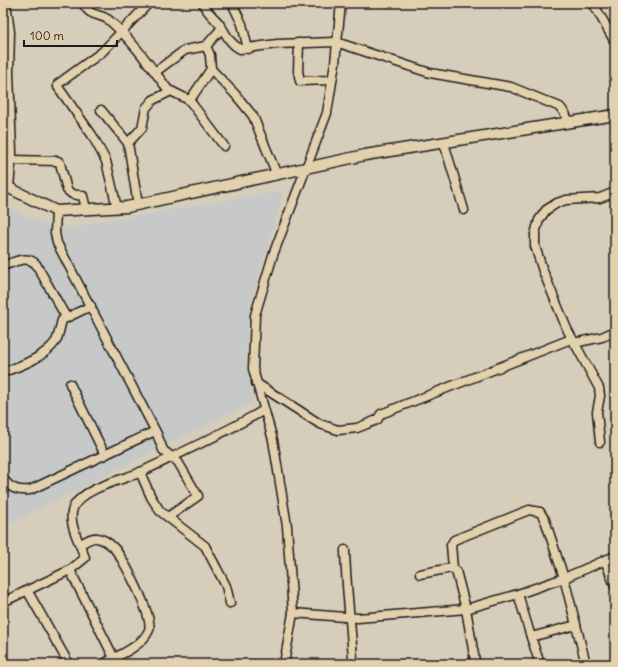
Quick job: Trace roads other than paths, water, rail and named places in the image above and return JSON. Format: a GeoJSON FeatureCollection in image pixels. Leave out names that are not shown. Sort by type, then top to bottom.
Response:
{"type":"FeatureCollection","features":[{"type":"Feature","properties":{"kind":"main road"},"geometry":{"type":"LineString","coordinates":[[6,186],[56,210],[116,208],[138,205],[365,156],[615,115]]}},
{"type":"Feature","properties":{"kind":"street"},"geometry":{"type":"LineString","coordinates":[[6,3],[12,160],[6,186]]}},
{"type":"Feature","properties":{"kind":"street"},"geometry":{"type":"LineString","coordinates":[[83,3],[91,13],[107,18],[121,32],[169,91]]}},
{"type":"Feature","properties":{"kind":"street"},"geometry":{"type":"LineString","coordinates":[[116,208],[106,161],[92,135],[58,87],[58,84],[102,52],[149,3]]}},
{"type":"Feature","properties":{"kind":"street"},"geometry":{"type":"LineString","coordinates":[[203,3],[206,12],[222,28],[230,42],[240,49],[299,43],[336,42],[430,72],[511,87],[560,107],[566,115],[567,123]]}},
{"type":"Feature","properties":{"kind":"street"},"geometry":{"type":"LineString","coordinates":[[232,3],[242,24],[248,49]]}},
{"type":"Feature","properties":{"kind":"street"},"geometry":{"type":"LineString","coordinates":[[284,664],[293,613],[287,526],[273,440],[253,369],[254,315],[273,255],[327,113],[341,3]]}},
{"type":"Feature","properties":{"kind":"street"},"geometry":{"type":"LineString","coordinates":[[593,3],[615,42]]}},
{"type":"Feature","properties":{"kind":"street"},"geometry":{"type":"LineString","coordinates":[[155,72],[185,50],[206,46],[222,28]]}},
{"type":"Feature","properties":{"kind":"street"},"geometry":{"type":"LineString","coordinates":[[299,43],[298,70],[300,81],[332,80]]}},
{"type":"Feature","properties":{"kind":"street"},"geometry":{"type":"LineString","coordinates":[[189,100],[201,85],[210,69],[210,55],[206,46]]}},
{"type":"Feature","properties":{"kind":"street"},"geometry":{"type":"LineString","coordinates":[[210,69],[236,94],[253,116],[277,175]]}},
{"type":"Feature","properties":{"kind":"street"},"geometry":{"type":"LineString","coordinates":[[128,143],[142,128],[146,108],[153,100],[169,91],[175,92],[186,100],[189,100],[224,146]]}},
{"type":"Feature","properties":{"kind":"street"},"geometry":{"type":"LineString","coordinates":[[101,110],[128,143],[138,205]]}},
{"type":"Feature","properties":{"kind":"street"},"geometry":{"type":"LineString","coordinates":[[444,143],[464,210]]}},
{"type":"Feature","properties":{"kind":"street"},"geometry":{"type":"LineString","coordinates":[[12,160],[58,161],[60,163],[67,190],[72,194],[83,196],[86,209]]}},
{"type":"Feature","properties":{"kind":"street"},"geometry":{"type":"LineString","coordinates":[[600,442],[597,412],[600,396],[599,388],[570,335],[543,271],[535,246],[535,234],[539,220],[546,210],[558,203],[566,200],[600,198],[615,192]]}},
{"type":"Feature","properties":{"kind":"street"},"geometry":{"type":"LineString","coordinates":[[56,210],[55,233],[57,243],[87,303],[91,306],[163,450],[178,462],[198,496],[168,517]]}},
{"type":"Feature","properties":{"kind":"street"},"geometry":{"type":"LineString","coordinates":[[3,266],[24,259],[30,259],[36,264],[66,317]]}},
{"type":"Feature","properties":{"kind":"street"},"geometry":{"type":"LineString","coordinates":[[3,372],[40,356],[51,347],[57,339],[62,320],[91,306]]}},
{"type":"Feature","properties":{"kind":"street"},"geometry":{"type":"LineString","coordinates":[[574,343],[602,337],[615,331]]}},
{"type":"Feature","properties":{"kind":"street"},"geometry":{"type":"LineString","coordinates":[[256,382],[329,428],[338,430],[357,428],[377,420],[381,414],[571,339],[570,335]]}},
{"type":"Feature","properties":{"kind":"street"},"geometry":{"type":"LineString","coordinates":[[70,384],[105,455]]}},
{"type":"Feature","properties":{"kind":"street"},"geometry":{"type":"LineString","coordinates":[[3,602],[70,570],[85,558],[71,520],[74,506],[92,491],[114,481],[140,472],[171,456],[231,430],[264,410]]}},
{"type":"Feature","properties":{"kind":"street"},"geometry":{"type":"LineString","coordinates":[[3,479],[9,486],[18,491],[30,490],[155,432]]}},
{"type":"Feature","properties":{"kind":"street"},"geometry":{"type":"LineString","coordinates":[[140,472],[151,497],[160,511],[206,546],[226,586],[230,602]]}},
{"type":"Feature","properties":{"kind":"street"},"geometry":{"type":"LineString","coordinates":[[3,493],[12,488],[9,486]]}},
{"type":"Feature","properties":{"kind":"street"},"geometry":{"type":"LineString","coordinates":[[475,660],[466,609],[456,571],[453,568],[451,545],[454,540],[529,510],[535,510],[540,512],[546,520],[564,578],[586,664]]}},
{"type":"Feature","properties":{"kind":"street"},"geometry":{"type":"LineString","coordinates":[[81,544],[92,538],[97,538],[112,546],[129,572],[148,614],[149,630],[145,636],[137,644],[103,664]]}},
{"type":"Feature","properties":{"kind":"street"},"geometry":{"type":"LineString","coordinates":[[345,550],[346,583],[353,660]]}},
{"type":"Feature","properties":{"kind":"street"},"geometry":{"type":"LineString","coordinates":[[293,613],[350,617],[466,609],[518,594],[564,578],[615,556]]}},
{"type":"Feature","properties":{"kind":"street"},"geometry":{"type":"LineString","coordinates":[[605,560],[615,586]]}},
{"type":"Feature","properties":{"kind":"street"},"geometry":{"type":"LineString","coordinates":[[420,574],[453,568]]}},
{"type":"Feature","properties":{"kind":"street"},"geometry":{"type":"LineString","coordinates":[[70,570],[114,658]]}},
{"type":"Feature","properties":{"kind":"street"},"geometry":{"type":"LineString","coordinates":[[28,590],[69,664]]}},
{"type":"Feature","properties":{"kind":"street"},"geometry":{"type":"LineString","coordinates":[[518,594],[540,664]]}},
{"type":"Feature","properties":{"kind":"street"},"geometry":{"type":"LineString","coordinates":[[531,637],[576,625]]}}]}
